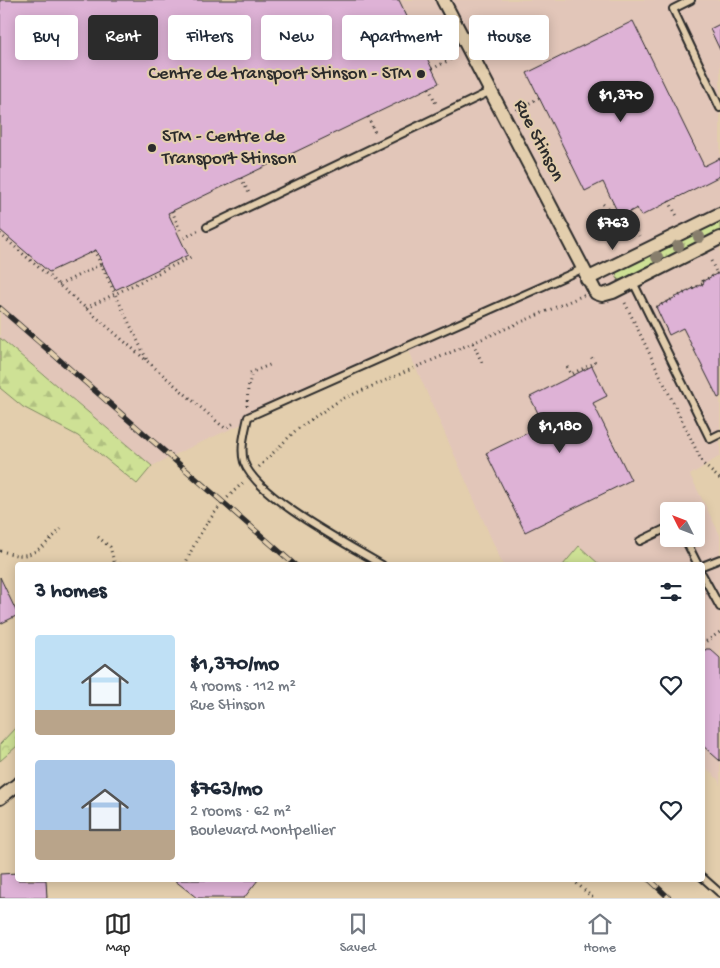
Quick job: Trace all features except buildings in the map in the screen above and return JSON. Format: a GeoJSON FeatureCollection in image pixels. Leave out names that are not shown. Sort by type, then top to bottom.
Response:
{"type":"FeatureCollection","features":[{"type":"Feature","properties":{"kind":"street","name":"Rue Stinson"},"geometry":{"type":"LineString","coordinates":[[443,0],[594,292],[602,295],[633,282]]}},
{"type":"Feature","properties":{"kind":"street"},"geometry":{"type":"LineString","coordinates":[[585,274],[720,214]]}},
{"type":"Feature","properties":{"kind":"street"},"geometry":{"type":"LineString","coordinates":[[633,282],[720,238]]}},
{"type":"Feature","properties":{"kind":"street"},"geometry":{"type":"LineString","coordinates":[[0,798],[15,786]]}},
{"type":"Feature","properties":{"kind":"lane"},"geometry":{"type":"LineString","coordinates":[[691,0],[673,9],[720,108]]}},
{"type":"Feature","properties":{"kind":"lane"},"geometry":{"type":"LineString","coordinates":[[207,227],[491,92]]}},
{"type":"Feature","properties":{"kind":"lane"},"geometry":{"type":"LineString","coordinates":[[377,562],[274,498],[251,475],[242,452],[248,416],[585,274]]}},
{"type":"Feature","properties":{"kind":"lane"},"geometry":{"type":"LineString","coordinates":[[633,282],[710,439],[720,434]]}},
{"type":"Feature","properties":{"kind":"lane"},"geometry":{"type":"LineString","coordinates":[[640,541],[660,531]]}},
{"type":"Feature","properties":{"kind":"lane"},"geometry":{"type":"LineString","coordinates":[[690,548],[696,562]]}},
{"type":"Feature","properties":{"kind":"lane"},"geometry":{"type":"LineString","coordinates":[[705,565],[720,558]]}},
{"type":"Feature","properties":{"kind":"lane"},"geometry":{"type":"LineString","coordinates":[[705,580],[720,608]]}},
{"type":"Feature","properties":{"kind":"lane"},"geometry":{"type":"LineString","coordinates":[[705,880],[720,893]]}},
{"type":"Feature","properties":{"kind":"path"},"geometry":{"type":"LineString","coordinates":[[432,69],[449,60]]}},
{"type":"Feature","properties":{"kind":"path"},"geometry":{"type":"LineString","coordinates":[[429,88],[438,107]]}},
{"type":"Feature","properties":{"kind":"path"},"geometry":{"type":"LineString","coordinates":[[516,110],[539,98]]}},
{"type":"Feature","properties":{"kind":"path"},"geometry":{"type":"LineString","coordinates":[[368,118],[377,136]]}},
{"type":"Feature","properties":{"kind":"path"},"geometry":{"type":"LineString","coordinates":[[241,178],[250,197]]}},
{"type":"Feature","properties":{"kind":"path"},"geometry":{"type":"LineString","coordinates":[[669,201],[678,218]]}},
{"type":"Feature","properties":{"kind":"path"},"geometry":{"type":"LineString","coordinates":[[603,204],[620,219],[629,214],[639,236]]}},
{"type":"Feature","properties":{"kind":"path"},"geometry":{"type":"LineString","coordinates":[[172,211],[180,230]]}},
{"type":"Feature","properties":{"kind":"path"},"geometry":{"type":"LineString","coordinates":[[184,238],[207,227]]}},
{"type":"Feature","properties":{"kind":"path"},"geometry":{"type":"LineString","coordinates":[[0,234],[221,425]]}},
{"type":"Feature","properties":{"kind":"path"},"geometry":{"type":"LineString","coordinates":[[94,250],[148,362]]}},
{"type":"Feature","properties":{"kind":"path"},"geometry":{"type":"LineString","coordinates":[[85,308],[193,256]]}},
{"type":"Feature","properties":{"kind":"path"},"geometry":{"type":"LineString","coordinates":[[656,307],[704,283],[703,281],[718,273],[711,261]]}},
{"type":"Feature","properties":{"kind":"path"},"geometry":{"type":"LineString","coordinates":[[58,285],[101,264]]}},
{"type":"Feature","properties":{"kind":"path"},"geometry":{"type":"LineString","coordinates":[[186,562],[195,545],[223,502],[298,428],[330,406],[368,387],[579,297]]}},
{"type":"Feature","properties":{"kind":"path"},"geometry":{"type":"LineString","coordinates":[[625,303],[703,464],[720,480]]}},
{"type":"Feature","properties":{"kind":"path"},"geometry":{"type":"LineString","coordinates":[[473,342],[482,363]]}},
{"type":"Feature","properties":{"kind":"path"},"geometry":{"type":"LineString","coordinates":[[567,367],[571,374],[582,370],[595,363],[590,355]]}},
{"type":"Feature","properties":{"kind":"path"},"geometry":{"type":"LineString","coordinates":[[248,416],[246,401],[250,375],[272,364]]}},
{"type":"Feature","properties":{"kind":"path"},"geometry":{"type":"LineString","coordinates":[[0,551],[17,556],[31,553],[43,546],[61,530]]}},
{"type":"Feature","properties":{"kind":"path"},"geometry":{"type":"LineString","coordinates":[[98,537],[110,547],[114,562]]}},
{"type":"Feature","properties":{"kind":"path"},"geometry":{"type":"LineString","coordinates":[[705,642],[720,632]]}},
{"type":"Feature","properties":{"kind":"path"},"geometry":{"type":"LineString","coordinates":[[575,882],[593,898]]}},
{"type":"Feature","properties":{"kind":"shaded area"},"geometry":{"type":"Polygon","coordinates":[[[0,0],[720,0],[720,456],[690,475],[704,502],[660,502],[660,548],[705,548],[705,505],[720,535],[720,785],[718,779],[705,768],[705,562],[502,562],[408,350],[152,466],[0,338],[0,0]]]}},
{"type":"Feature","properties":{"kind":"green space"},"geometry":{"type":"Polygon","coordinates":[[[720,220],[720,232],[626,278],[619,280],[617,278],[616,272],[618,270],[720,220]]]}},
{"type":"Feature","properties":{"kind":"green space"},"geometry":{"type":"Polygon","coordinates":[[[0,338],[152,466],[137,484],[78,436],[23,407],[0,388],[0,338]]]}},
{"type":"Feature","properties":{"kind":"green space"},"geometry":{"type":"Polygon","coordinates":[[[579,546],[597,562],[566,562],[579,546]]]}},
{"type":"Feature","properties":{"kind":"green space"},"geometry":{"type":"Polygon","coordinates":[[[15,728],[15,748],[0,761],[0,744],[15,728]]]}},
{"type":"Feature","properties":{"kind":"railway"},"geometry":{"type":"LineString","coordinates":[[0,308],[292,562]]}},
{"type":"Feature","properties":{"kind":"railway"},"geometry":{"type":"LineString","coordinates":[[652,882],[669,898]]}},
{"type":"Feature","properties":{"kind":"place","name":"Centre de transport Stinson - STM"},"geometry":{"type":"Point","coordinates":[421,74]}},
{"type":"Feature","properties":{"kind":"place","name":"STM - Centre de Transport Stinson"},"geometry":{"type":"Point","coordinates":[152,148]}}]}
